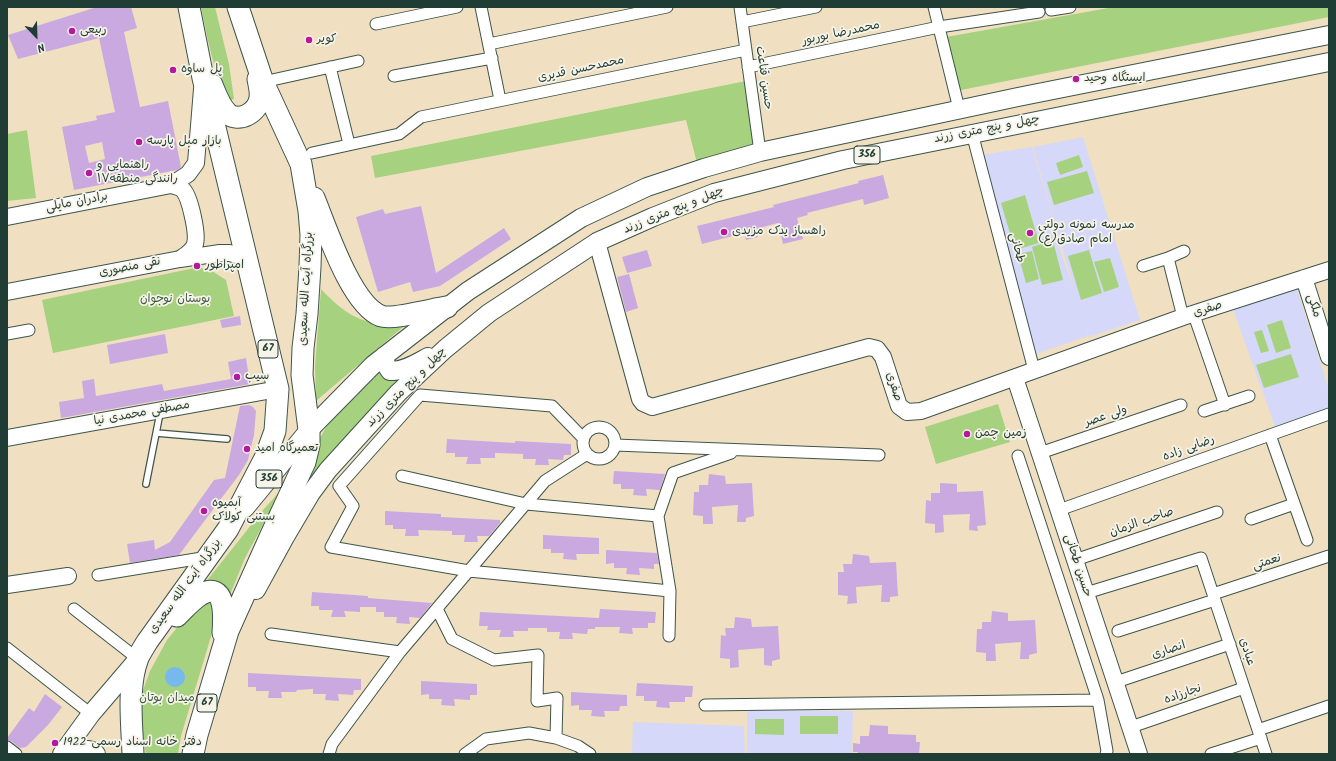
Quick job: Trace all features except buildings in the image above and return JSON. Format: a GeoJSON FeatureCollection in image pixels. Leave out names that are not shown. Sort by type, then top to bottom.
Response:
{"type":"FeatureCollection","features":[{"type":"Feature","properties":{"kind":"highway","name":"بزرگراه آیت الله سعیدی"},"geometry":{"type":"LineString","coordinates":[[133,754],[131,710],[132,686],[142,650],[228,529],[272,443],[275,431],[278,389],[203,78],[189,7]]}},
{"type":"Feature","properties":{"kind":"highway","name":"بزرگراه آیت الله سعیدی"},"geometry":{"type":"LineString","coordinates":[[193,754],[199,728],[228,631],[305,462],[309,430],[302,376],[311,235],[306,158],[263,82],[238,7]]}},
{"type":"Feature","properties":{"kind":"highway"},"geometry":{"type":"LineString","coordinates":[[198,54],[221,105],[235,118],[251,113],[257,107],[260,99],[260,90],[251,48]]}},
{"type":"Feature","properties":{"kind":"highway"},"geometry":{"type":"LineString","coordinates":[[306,158],[332,241],[350,282],[369,309],[382,316],[394,316],[447,306]]}},
{"type":"Feature","properties":{"kind":"highway"},"geometry":{"type":"LineString","coordinates":[[142,650],[200,595],[206,592],[214,592],[220,597],[223,606],[224,616],[222,652]]}},
{"type":"Feature","properties":{"kind":"main road","name":"356"},"geometry":{"type":"LineString","coordinates":[[228,529],[309,430],[373,365],[384,356],[468,291],[581,218],[647,187],[704,168],[760,152],[959,109],[1329,35]]}},
{"type":"Feature","properties":{"kind":"main road","name":"چهل و پنج متری زرند"},"geometry":{"type":"LineString","coordinates":[[222,652],[311,493],[328,470],[398,393],[445,349],[489,313],[597,242],[653,217],[714,193],[843,160],[1329,62]]}},
{"type":"Feature","properties":{"kind":"main road"},"geometry":{"type":"LineString","coordinates":[[384,356],[386,365],[390,370],[396,371],[409,367],[445,349]]}},
{"type":"Feature","properties":{"kind":"main road"},"geometry":{"type":"LineString","coordinates":[[62,754],[91,714],[142,650]]}},
{"type":"Feature","properties":{"kind":"main road"},"geometry":{"type":"LineString","coordinates":[[73,754],[82,750],[88,750],[96,754]]}},
{"type":"Feature","properties":{"kind":"street"},"geometry":{"type":"LineString","coordinates":[[376,24],[457,7]]}},
{"type":"Feature","properties":{"kind":"street"},"geometry":{"type":"LineString","coordinates":[[481,7],[500,100]]}},
{"type":"Feature","properties":{"kind":"street"},"geometry":{"type":"LineString","coordinates":[[489,44],[667,7]]}},
{"type":"Feature","properties":{"kind":"street","name":"حسین قناعت"},"geometry":{"type":"LineString","coordinates":[[740,7],[760,152]]}},
{"type":"Feature","properties":{"kind":"street"},"geometry":{"type":"LineString","coordinates":[[742,22],[816,7]]}},
{"type":"Feature","properties":{"kind":"street"},"geometry":{"type":"LineString","coordinates":[[934,7],[959,109]]}},
{"type":"Feature","properties":{"kind":"street"},"geometry":{"type":"LineString","coordinates":[[1051,10],[1070,7]]}},
{"type":"Feature","properties":{"kind":"street","name":"محمدرضا بوربور"},"geometry":{"type":"LineString","coordinates":[[748,66],[939,27],[1039,12]]}},
{"type":"Feature","properties":{"kind":"street","name":"محمدحسن قدیری"},"geometry":{"type":"LineString","coordinates":[[349,144],[399,134],[421,117],[746,50]]}},
{"type":"Feature","properties":{"kind":"street"},"geometry":{"type":"LineString","coordinates":[[394,76],[492,58]]}},
{"type":"Feature","properties":{"kind":"street"},"geometry":{"type":"LineString","coordinates":[[263,82],[358,60]]}},
{"type":"Feature","properties":{"kind":"street"},"geometry":{"type":"LineString","coordinates":[[306,158],[349,144],[330,67]]}},
{"type":"Feature","properties":{"kind":"street","name":"برادران مایلی"},"geometry":{"type":"LineString","coordinates":[[7,217],[171,185],[188,174],[196,163],[203,78]]}},
{"type":"Feature","properties":{"kind":"street","name":"طحانی"},"geometry":{"type":"LineString","coordinates":[[972,133],[1034,370]]}},
{"type":"Feature","properties":{"kind":"street"},"geometry":{"type":"LineString","coordinates":[[171,185],[179,187],[187,196],[196,237],[195,245],[190,252],[180,259]]}},
{"type":"Feature","properties":{"kind":"street","name":"صفری"},"geometry":{"type":"LineString","coordinates":[[597,242],[640,398],[643,404],[652,407],[869,347],[877,349],[883,357],[899,406],[907,412],[921,411],[1189,316],[1329,270]]}},
{"type":"Feature","properties":{"kind":"street"},"geometry":{"type":"LineString","coordinates":[[1143,266],[1184,251]]}},
{"type":"Feature","properties":{"kind":"street","name":"نقی منصوری"},"geometry":{"type":"LineString","coordinates":[[7,292],[220,252],[239,256],[249,266]]}},
{"type":"Feature","properties":{"kind":"street"},"geometry":{"type":"LineString","coordinates":[[1168,258],[1189,316],[1225,405]]}},
{"type":"Feature","properties":{"kind":"street","name":"ملکی"},"geometry":{"type":"LineString","coordinates":[[1304,278],[1325,331],[1329,357]]}},
{"type":"Feature","properties":{"kind":"street"},"geometry":{"type":"LineString","coordinates":[[7,334],[29,330]]}},
{"type":"Feature","properties":{"kind":"street","name":"حسین طحانی"},"geometry":{"type":"LineString","coordinates":[[1015,378],[1140,754]]}},
{"type":"Feature","properties":{"kind":"street","name":"مصطفی محمدی نیا"},"geometry":{"type":"LineString","coordinates":[[7,438],[278,389]]}},
{"type":"Feature","properties":{"kind":"street"},"geometry":{"type":"LineString","coordinates":[[583,438],[552,406],[420,395],[339,486],[353,506],[331,547],[469,571],[670,591]]}},
{"type":"Feature","properties":{"kind":"street"},"geometry":{"type":"LineString","coordinates":[[1204,411],[1249,396]]}},
{"type":"Feature","properties":{"kind":"street","name":"ولی عصر"},"geometry":{"type":"LineString","coordinates":[[1040,453],[1181,405]]}},
{"type":"Feature","properties":{"kind":"street","name":"رضایی زاده"},"geometry":{"type":"LineString","coordinates":[[1059,510],[1329,414]]}},
{"type":"Feature","properties":{"kind":"street"},"geometry":{"type":"LineString","coordinates":[[601,426],[611,432],[614,436],[615,446],[611,454],[602,459],[592,458],[584,450],[583,438],[590,429],[601,426]]}},
{"type":"Feature","properties":{"kind":"street"},"geometry":{"type":"LineString","coordinates":[[1270,435],[1307,540]]}},
{"type":"Feature","properties":{"kind":"street"},"geometry":{"type":"LineString","coordinates":[[615,446],[880,455]]}},
{"type":"Feature","properties":{"kind":"street"},"geometry":{"type":"LineString","coordinates":[[669,636],[670,591],[658,516],[673,473],[736,451]]}},
{"type":"Feature","properties":{"kind":"street"},"geometry":{"type":"LineString","coordinates":[[329,754],[332,744],[400,652],[526,504],[546,481],[587,454]]}},
{"type":"Feature","properties":{"kind":"street"},"geometry":{"type":"LineString","coordinates":[[1018,456],[1098,700],[1106,754]]}},
{"type":"Feature","properties":{"kind":"street"},"geometry":{"type":"LineString","coordinates":[[402,476],[526,504],[658,516]]}},
{"type":"Feature","properties":{"kind":"street"},"geometry":{"type":"LineString","coordinates":[[1251,519],[1294,504]]}},
{"type":"Feature","properties":{"kind":"street","name":"صاحب الزمان"},"geometry":{"type":"LineString","coordinates":[[1075,560],[1217,512]]}},
{"type":"Feature","properties":{"kind":"street","name":"نعمتی"},"geometry":{"type":"LineString","coordinates":[[1118,631],[1329,556]]}},
{"type":"Feature","properties":{"kind":"street"},"geometry":{"type":"LineString","coordinates":[[98,575],[209,557]]}},
{"type":"Feature","properties":{"kind":"street","name":"عبادی"},"geometry":{"type":"LineString","coordinates":[[1086,593],[1201,558],[1266,754]]}},
{"type":"Feature","properties":{"kind":"street"},"geometry":{"type":"LineString","coordinates":[[7,586],[68,576]]}},
{"type":"Feature","properties":{"kind":"street"},"geometry":{"type":"LineString","coordinates":[[74,609],[142,650]]}},
{"type":"Feature","properties":{"kind":"street"},"geometry":{"type":"LineString","coordinates":[[437,609],[452,639],[494,660],[538,655],[537,700],[557,698],[556,738]]}},
{"type":"Feature","properties":{"kind":"street"},"geometry":{"type":"LineString","coordinates":[[271,634],[400,652]]}},
{"type":"Feature","properties":{"kind":"street","name":"انصاری"},"geometry":{"type":"LineString","coordinates":[[1116,682],[1230,644]]}},
{"type":"Feature","properties":{"kind":"street"},"geometry":{"type":"LineString","coordinates":[[7,648],[91,714]]}},
{"type":"Feature","properties":{"kind":"street","name":"نجارزاده"},"geometry":{"type":"LineString","coordinates":[[1131,727],[1244,688]]}},
{"type":"Feature","properties":{"kind":"street"},"geometry":{"type":"LineString","coordinates":[[705,705],[1098,700]]}},
{"type":"Feature","properties":{"kind":"street"},"geometry":{"type":"LineString","coordinates":[[1211,754],[1329,706]]}},
{"type":"Feature","properties":{"kind":"street"},"geometry":{"type":"LineString","coordinates":[[465,754],[486,739],[529,733],[556,738],[578,746],[590,754]]}},
{"type":"Feature","properties":{"kind":"street"},"geometry":{"type":"LineString","coordinates":[[7,747],[16,754]]}},
{"type":"Feature","properties":{"kind":"lane"},"geometry":{"type":"LineString","coordinates":[[146,484],[160,411]]}},
{"type":"Feature","properties":{"kind":"lane"},"geometry":{"type":"LineString","coordinates":[[156,433],[227,439]]}},
{"type":"Feature","properties":{"kind":"shaded area"},"geometry":{"type":"Polygon","coordinates":[[[1083,137],[1140,320],[1089,337],[1085,324],[1088,336],[1036,354],[981,155],[1032,147],[1052,214],[1062,256],[1074,288],[1033,147],[1083,137]]]}},
{"type":"Feature","properties":{"kind":"shaded area"},"geometry":{"type":"Polygon","coordinates":[[[1297,289],[1329,390],[1329,410],[1276,429],[1233,309],[1297,289]]]}},
{"type":"Feature","properties":{"kind":"shaded area"},"geometry":{"type":"Polygon","coordinates":[[[747,710],[853,711],[852,754],[747,754],[747,710]]]}},
{"type":"Feature","properties":{"kind":"shaded area"},"geometry":{"type":"Polygon","coordinates":[[[633,722],[744,726],[745,754],[632,754],[633,722]]]}},
{"type":"Feature","properties":{"kind":"green space"},"geometry":{"type":"Polygon","coordinates":[[[201,7],[215,7],[229,64],[234,99],[230,100],[220,82],[212,56],[201,7]]]}},
{"type":"Feature","properties":{"kind":"green space"},"geometry":{"type":"Polygon","coordinates":[[[1114,7],[1329,7],[1329,17],[956,91],[946,37],[1114,7]]]}},
{"type":"Feature","properties":{"kind":"green space"},"geometry":{"type":"Polygon","coordinates":[[[746,81],[753,144],[750,148],[697,163],[686,120],[375,178],[371,156],[746,81]]]}},
{"type":"Feature","properties":{"kind":"green space"},"geometry":{"type":"Polygon","coordinates":[[[27,130],[36,198],[7,201],[7,134],[27,130]]]}},
{"type":"Feature","properties":{"kind":"green space"},"geometry":{"type":"Polygon","coordinates":[[[1079,155],[1083,167],[1060,175],[1056,163],[1079,155]]]}},
{"type":"Feature","properties":{"kind":"green space"},"geometry":{"type":"Polygon","coordinates":[[[1087,171],[1094,193],[1054,205],[1047,182],[1087,171]]]}},
{"type":"Feature","properties":{"kind":"green space"},"geometry":{"type":"Polygon","coordinates":[[[1025,195],[1039,243],[1015,250],[1001,203],[1025,195]]]}},
{"type":"Feature","properties":{"kind":"green space"},"geometry":{"type":"Polygon","coordinates":[[[1052,237],[1063,280],[1042,285],[1032,247],[1041,244],[1040,240],[1052,237]]]}},
{"type":"Feature","properties":{"kind":"green space"},"geometry":{"type":"Polygon","coordinates":[[[1089,250],[1102,293],[1081,300],[1068,256],[1089,250]]]}},
{"type":"Feature","properties":{"kind":"green space"},"geometry":{"type":"Polygon","coordinates":[[[1032,251],[1039,279],[1026,283],[1018,254],[1032,251]]]}},
{"type":"Feature","properties":{"kind":"green space"},"geometry":{"type":"Polygon","coordinates":[[[1110,258],[1119,287],[1104,292],[1094,262],[1110,258]]]}},
{"type":"Feature","properties":{"kind":"green space","name":"بوستان نوجوان"},"geometry":{"type":"Polygon","coordinates":[[[199,267],[212,271],[226,280],[234,316],[53,353],[42,300],[199,267]]]}},
{"type":"Feature","properties":{"kind":"green space"},"geometry":{"type":"Polygon","coordinates":[[[321,289],[340,307],[362,320],[383,323],[410,321],[316,401],[315,366],[321,289]]]}},
{"type":"Feature","properties":{"kind":"green space"},"geometry":{"type":"Polygon","coordinates":[[[1282,320],[1291,348],[1276,353],[1267,325],[1282,320]]]}},
{"type":"Feature","properties":{"kind":"green space"},"geometry":{"type":"Polygon","coordinates":[[[1262,330],[1269,351],[1261,353],[1254,332],[1262,330]]]}},
{"type":"Feature","properties":{"kind":"green space"},"geometry":{"type":"Polygon","coordinates":[[[1291,354],[1299,377],[1264,388],[1256,365],[1291,354]]]}},
{"type":"Feature","properties":{"kind":"green space"},"geometry":{"type":"Polygon","coordinates":[[[380,369],[385,377],[392,380],[410,377],[300,500],[318,442],[327,425],[380,369]]]}},
{"type":"Feature","properties":{"kind":"green space","name":"زمین چمن"},"geometry":{"type":"Polygon","coordinates":[[[998,404],[1010,442],[936,464],[925,427],[998,404]]]}},
{"type":"Feature","properties":{"kind":"green space"},"geometry":{"type":"Polygon","coordinates":[[[282,489],[245,558],[229,597],[201,588],[263,510],[282,489]]]}},
{"type":"Feature","properties":{"kind":"green space","name":"میدان بوتان"},"geometry":{"type":"Polygon","coordinates":[[[213,600],[216,620],[181,736],[178,754],[146,754],[139,716],[142,693],[150,671],[167,640],[196,604],[213,600]]]}},
{"type":"Feature","properties":{"kind":"green space"},"geometry":{"type":"Polygon","coordinates":[[[800,716],[838,716],[838,734],[800,734],[800,716]]]}},
{"type":"Feature","properties":{"kind":"green space"},"geometry":{"type":"Polygon","coordinates":[[[755,719],[784,719],[784,735],[755,734],[755,719]]]}},
{"type":"Feature","properties":{"kind":"water"},"geometry":{"type":"Polygon","coordinates":[[[171,667],[179,667],[185,673],[185,681],[179,687],[171,687],[165,681],[165,673],[171,667]]]}},
{"type":"Feature","properties":{"kind":"place","name":"ربیعی"},"geometry":{"type":"Point","coordinates":[72,31]}},
{"type":"Feature","properties":{"kind":"place","name":"کویر"},"geometry":{"type":"Point","coordinates":[309,40]}},
{"type":"Feature","properties":{"kind":"place","name":"پل ساوه"},"geometry":{"type":"Point","coordinates":[173,70]}},
{"type":"Feature","properties":{"kind":"place","name":"ایستگاه وحید"},"geometry":{"type":"Point","coordinates":[1076,79]}},
{"type":"Feature","properties":{"kind":"place","name":"بازار مبل پارسه"},"geometry":{"type":"Point","coordinates":[139,142]}},
{"type":"Feature","properties":{"kind":"place","name":"راهنمایی و رانندگی منطقه۱۷"},"geometry":{"type":"Point","coordinates":[89,173]}},
{"type":"Feature","properties":{"kind":"place","name":"راهساز یدک مزیدی"},"geometry":{"type":"Point","coordinates":[724,232]}},
{"type":"Feature","properties":{"kind":"place","name":"مدرسه نمونه دولتی امام صادق(ع)"},"geometry":{"type":"Point","coordinates":[1030,233]}},
{"type":"Feature","properties":{"kind":"place","name":"امپراطور"},"geometry":{"type":"Point","coordinates":[197,266]}},
{"type":"Feature","properties":{"kind":"place","name":"سیب"},"geometry":{"type":"Point","coordinates":[237,377]}},
{"type":"Feature","properties":{"kind":"place","name":"زمین چمن"},"geometry":{"type":"Point","coordinates":[967,434]}},
{"type":"Feature","properties":{"kind":"place","name":"تعمیرگاه امید"},"geometry":{"type":"Point","coordinates":[247,449]}},
{"type":"Feature","properties":{"kind":"place","name":"آبمیوه بستنی کولاک"},"geometry":{"type":"Point","coordinates":[204,511]}},
{"type":"Feature","properties":{"kind":"place","name":"دفتر خانه اسناد رسمی 1922"},"geometry":{"type":"Point","coordinates":[55,743]}}]}
